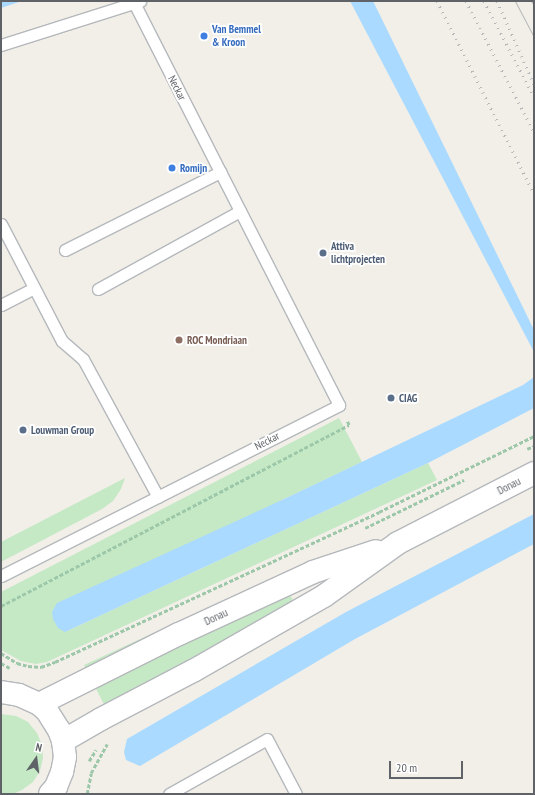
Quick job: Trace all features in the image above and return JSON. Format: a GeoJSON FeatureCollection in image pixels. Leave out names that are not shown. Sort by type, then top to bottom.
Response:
{"type":"FeatureCollection","features":[{"type":"Feature","properties":{"kind":"main road","name":"Donau"},"geometry":{"type":"LineString","coordinates":[[63,741],[102,718],[193,671],[324,596],[398,543],[534,473]]}},
{"type":"Feature","properties":{"kind":"main road","name":"Donau"},"geometry":{"type":"LineString","coordinates":[[39,704],[179,634],[313,572],[398,543]]}},
{"type":"Feature","properties":{"kind":"main road"},"geometry":{"type":"LineString","coordinates":[[1,692],[19,695],[39,704],[54,720],[63,741],[65,757],[62,772],[56,787],[50,794]]}},
{"type":"Feature","properties":{"kind":"lane"},"geometry":{"type":"LineString","coordinates":[[1,45],[137,2]]}},
{"type":"Feature","properties":{"kind":"lane","name":"Neckar"},"geometry":{"type":"LineString","coordinates":[[1,576],[339,405],[220,172],[137,2]]}},
{"type":"Feature","properties":{"kind":"lane"},"geometry":{"type":"LineString","coordinates":[[65,250],[220,172]]}},
{"type":"Feature","properties":{"kind":"lane"},"geometry":{"type":"LineString","coordinates":[[98,289],[240,211]]}},
{"type":"Feature","properties":{"kind":"lane"},"geometry":{"type":"LineString","coordinates":[[1,224],[62,341],[83,359],[158,497]]}},
{"type":"Feature","properties":{"kind":"lane"},"geometry":{"type":"LineString","coordinates":[[1,305],[34,288]]}},
{"type":"Feature","properties":{"kind":"lane"},"geometry":{"type":"LineString","coordinates":[[169,794],[267,738],[296,794]]}},
{"type":"Feature","properties":{"kind":"path"},"geometry":{"type":"LineString","coordinates":[[1,606],[349,425],[339,405]]}},
{"type":"Feature","properties":{"kind":"path"},"geometry":{"type":"LineString","coordinates":[[1,653],[17,663],[28,666],[41,667],[55,662],[379,512],[534,436]]}},
{"type":"Feature","properties":{"kind":"green space"},"geometry":{"type":"Polygon","coordinates":[[[339,418],[362,462],[282,500],[65,632],[428,463],[437,480],[47,662],[36,664],[21,661],[1,650],[1,592],[339,418]]]}},
{"type":"Feature","properties":{"kind":"green space"},"geometry":{"type":"Polygon","coordinates":[[[125,478],[121,489],[113,501],[102,509],[1,562],[1,542],[125,478]]]}},
{"type":"Feature","properties":{"kind":"green space"},"geometry":{"type":"Polygon","coordinates":[[[255,586],[257,590],[88,673],[84,665],[255,586]]]}},
{"type":"Feature","properties":{"kind":"green space"},"geometry":{"type":"Polygon","coordinates":[[[289,593],[294,602],[106,708],[94,685],[289,593]]]}},
{"type":"Feature","properties":{"kind":"green space"},"geometry":{"type":"Polygon","coordinates":[[[1,714],[16,716],[28,722],[37,733],[42,745],[43,758],[40,771],[33,782],[22,790],[13,794],[1,794],[1,714]]]}},
{"type":"Feature","properties":{"kind":"water"},"geometry":{"type":"Polygon","coordinates":[[[1,1],[22,1],[1,8],[1,1]]]}},
{"type":"Feature","properties":{"kind":"water"},"geometry":{"type":"Polygon","coordinates":[[[350,1],[373,1],[534,330],[534,352],[350,1]]]}},
{"type":"Feature","properties":{"kind":"water"},"geometry":{"type":"Polygon","coordinates":[[[534,377],[534,408],[428,463],[65,632],[58,628],[53,619],[52,612],[57,603],[282,500],[523,385],[534,377]]]}},
{"type":"Feature","properties":{"kind":"water"},"geometry":{"type":"Polygon","coordinates":[[[534,514],[534,544],[355,639],[140,766],[126,760],[124,752],[127,739],[346,612],[534,514]]]}},
{"type":"Feature","properties":{"kind":"tram line"},"geometry":{"type":"LineString","coordinates":[[515,1],[534,37]]}},
{"type":"Feature","properties":{"kind":"tram line"},"geometry":{"type":"LineString","coordinates":[[531,1],[534,5]]}},
{"type":"Feature","properties":{"kind":"railway"},"geometry":{"type":"LineString","coordinates":[[437,1],[534,194]]}},
{"type":"Feature","properties":{"kind":"railway"},"geometry":{"type":"LineString","coordinates":[[466,1],[534,132]]}},
{"type":"Feature","properties":{"kind":"railway"},"geometry":{"type":"LineString","coordinates":[[484,1],[534,97]]}},
{"type":"Feature","properties":{"kind":"railway"},"geometry":{"type":"LineString","coordinates":[[497,1],[534,84]]}},
{"type":"Feature","properties":{"kind":"place","name":"Van Bemmel & Kroon"},"geometry":{"type":"Point","coordinates":[204,36]}},
{"type":"Feature","properties":{"kind":"place","name":"Romijn"},"geometry":{"type":"Point","coordinates":[172,168]}},
{"type":"Feature","properties":{"kind":"place","name":"Attiva lichtprojecten"},"geometry":{"type":"Point","coordinates":[323,253]}},
{"type":"Feature","properties":{"kind":"place","name":"ROC Mondriaan"},"geometry":{"type":"Point","coordinates":[179,340]}},
{"type":"Feature","properties":{"kind":"place","name":"CIAG"},"geometry":{"type":"Point","coordinates":[391,398]}},
{"type":"Feature","properties":{"kind":"place","name":"Louwman Group"},"geometry":{"type":"Point","coordinates":[23,430]}}]}
